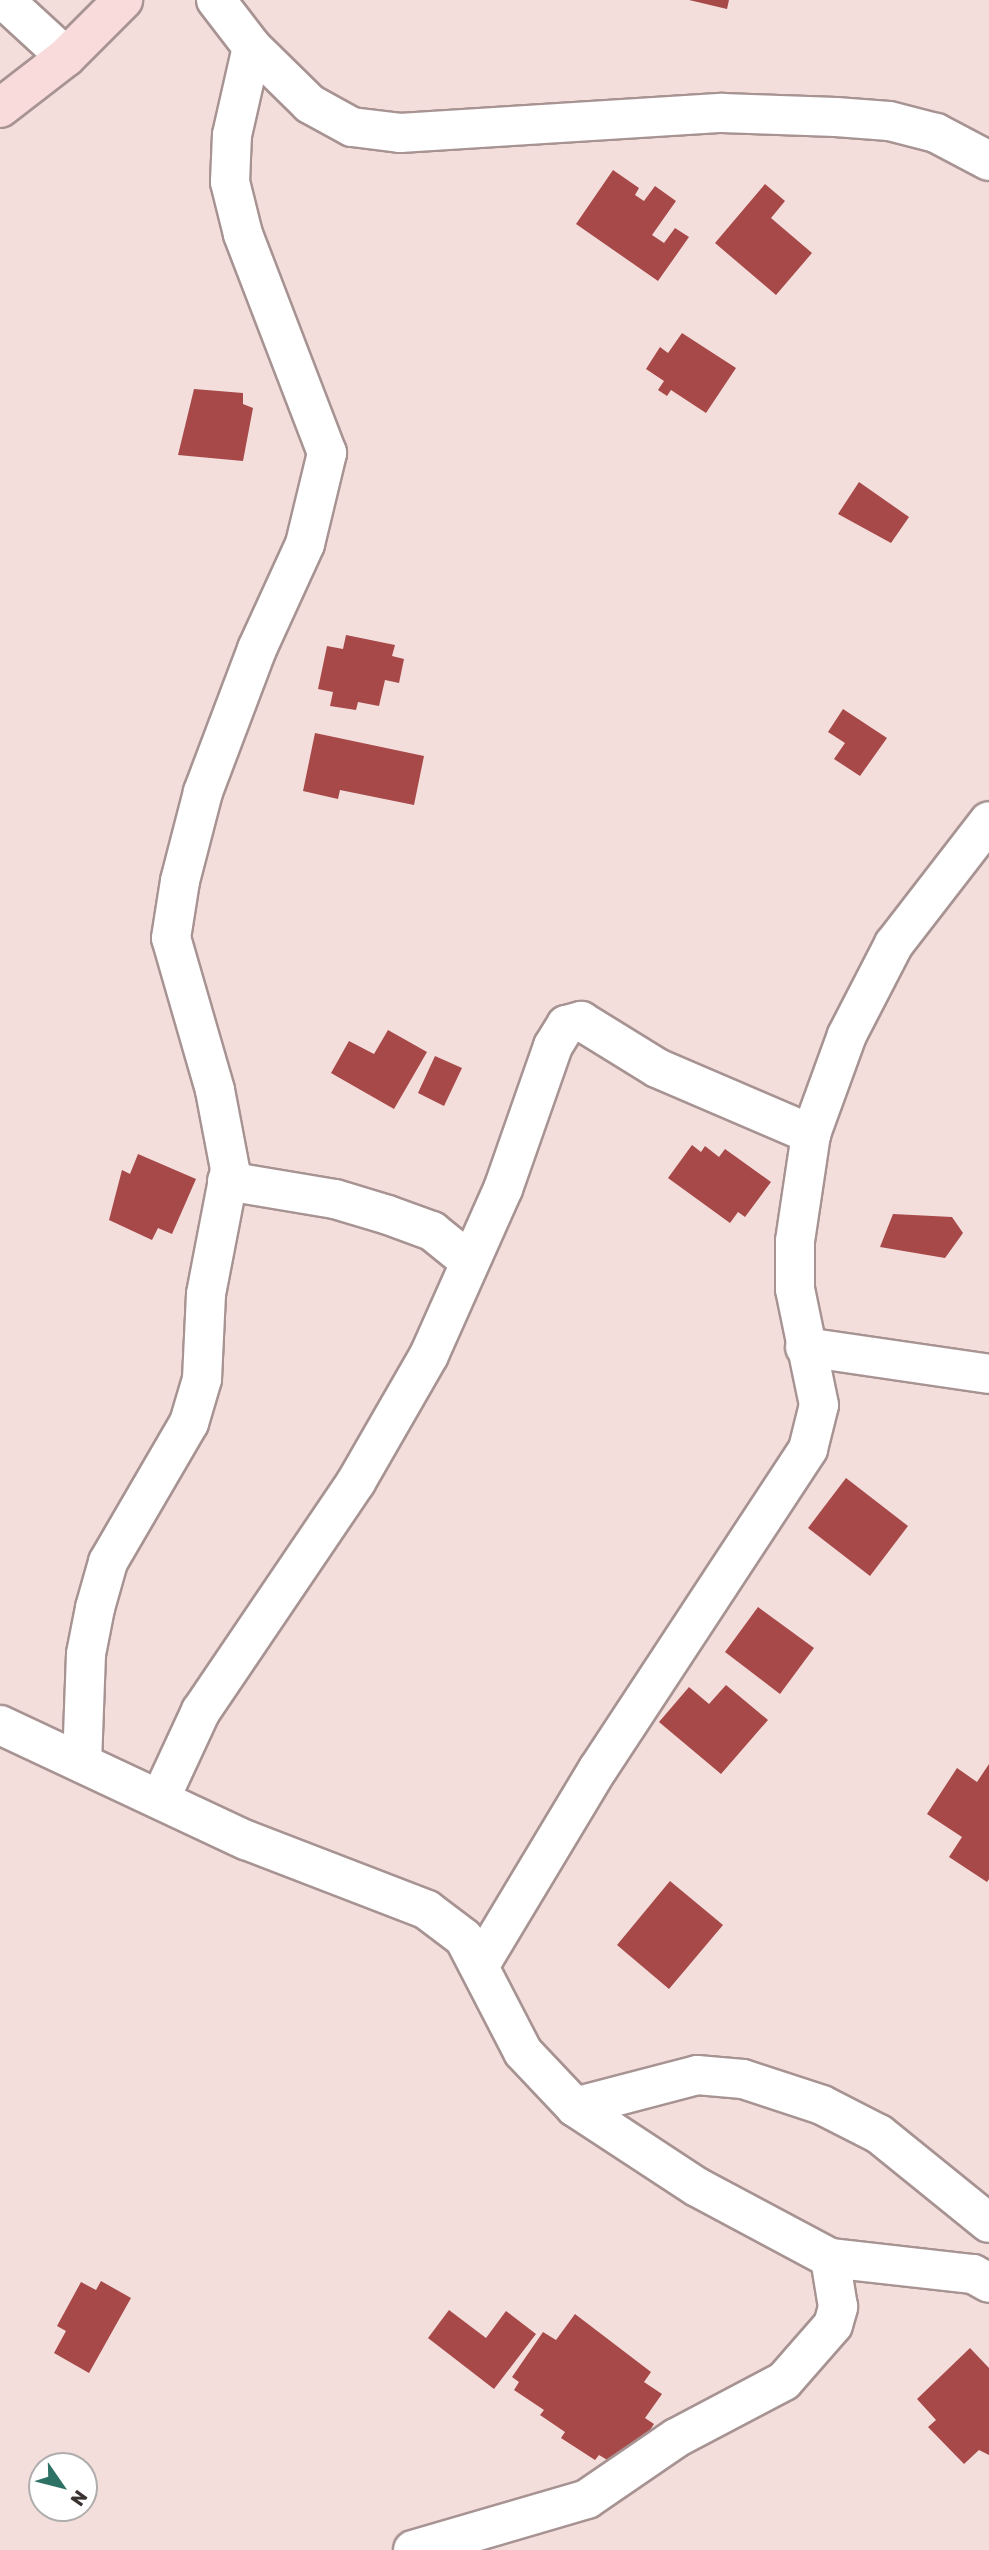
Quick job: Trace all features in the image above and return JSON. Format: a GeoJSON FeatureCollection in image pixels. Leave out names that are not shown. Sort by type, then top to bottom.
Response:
{"type":"FeatureCollection","features":[{"type":"Feature","properties":{"kind":"main road"},"geometry":{"type":"LineString","coordinates":[[0,108],[66,57],[123,0]]}},
{"type":"Feature","properties":{"kind":"street"},"geometry":{"type":"LineString","coordinates":[[4,0],[66,57]]}},
{"type":"Feature","properties":{"kind":"street"},"geometry":{"type":"LineString","coordinates":[[216,0],[252,47],[310,104],[352,127],[400,133],[722,113],[836,117],[889,121],[936,132],[989,161]]}},
{"type":"Feature","properties":{"kind":"street"},"geometry":{"type":"LineString","coordinates":[[82,1763],[86,1654],[95,1608],[108,1562],[189,1423],[202,1379],[206,1294],[227,1181],[215,1090],[171,939],[203,792],[257,649],[305,544],[327,453],[243,234],[230,182],[232,135],[252,47]]}},
{"type":"Feature","properties":{"kind":"street"},"geometry":{"type":"LineString","coordinates":[[480,1965],[598,1769],[808,1449],[820,1405],[805,1347],[795,1289],[795,1241],[811,1134],[847,1035],[894,944],[989,821]]}},
{"type":"Feature","properties":{"kind":"street"},"geometry":{"type":"LineString","coordinates":[[161,1797],[201,1710],[389,1424],[429,1355],[503,1189],[553,1046],[566,1025],[580,1021],[657,1068],[811,1134]]}},
{"type":"Feature","properties":{"kind":"street"},"geometry":{"type":"LineString","coordinates":[[227,1181],[335,1199],[388,1215],[432,1231],[469,1261]]}},
{"type":"Feature","properties":{"kind":"street"},"geometry":{"type":"LineString","coordinates":[[805,1347],[989,1374]]}},
{"type":"Feature","properties":{"kind":"street"},"geometry":{"type":"LineString","coordinates":[[0,1725],[161,1797],[246,1840],[427,1910],[464,1938],[523,2052],[575,2107],[696,2187],[830,2258],[972,2274],[989,2283]]}},
{"type":"Feature","properties":{"kind":"street"},"geometry":{"type":"LineString","coordinates":[[575,2107],[697,2075],[743,2079],[822,2105],[878,2134],[989,2223]]}},
{"type":"Feature","properties":{"kind":"street"},"geometry":{"type":"LineString","coordinates":[[414,2550],[587,2498],[676,2438],[784,2381],[833,2325],[838,2308],[830,2258]]}},
{"type":"Feature","properties":{"kind":"building"},"geometry":{"type":"Polygon","coordinates":[[[689,0],[729,0],[727,9],[689,0]]]}},
{"type":"Feature","properties":{"kind":"building"},"geometry":{"type":"Polygon","coordinates":[[[613,170],[639,188],[635,195],[644,201],[655,186],[676,201],[652,235],[664,243],[675,228],[689,237],[658,281],[576,224],[613,170]]]}},
{"type":"Feature","properties":{"kind":"building"},"geometry":{"type":"Polygon","coordinates":[[[765,184],[785,201],[771,218],[812,253],[776,295],[715,243],[765,184]]]}},
{"type":"Feature","properties":{"kind":"building"},"geometry":{"type":"Polygon","coordinates":[[[682,333],[736,368],[706,413],[671,390],[667,396],[658,390],[664,381],[646,369],[660,347],[668,353],[682,333]]]}},
{"type":"Feature","properties":{"kind":"building"},"geometry":{"type":"Polygon","coordinates":[[[194,389],[243,393],[243,404],[253,408],[243,461],[178,455],[194,389]]]}},
{"type":"Feature","properties":{"kind":"building"},"geometry":{"type":"Polygon","coordinates":[[[859,482],[909,517],[891,543],[838,514],[859,482]]]}},
{"type":"Feature","properties":{"kind":"building"},"geometry":{"type":"Polygon","coordinates":[[[346,635],[395,645],[392,656],[404,659],[399,683],[385,680],[379,706],[358,702],[356,710],[330,706],[333,692],[318,689],[327,646],[343,649],[346,635]]]}},
{"type":"Feature","properties":{"kind":"building"},"geometry":{"type":"Polygon","coordinates":[[[843,709],[887,738],[860,776],[834,759],[845,743],[828,732],[843,709]]]}},
{"type":"Feature","properties":{"kind":"building"},"geometry":{"type":"Polygon","coordinates":[[[315,733],[424,756],[414,805],[340,790],[338,799],[303,791],[315,733]]]}},
{"type":"Feature","properties":{"kind":"building"},"geometry":{"type":"Polygon","coordinates":[[[388,1030],[427,1052],[394,1109],[331,1073],[349,1041],[374,1054],[388,1030]]]}},
{"type":"Feature","properties":{"kind":"building"},"geometry":{"type":"Polygon","coordinates":[[[435,1056],[462,1068],[444,1106],[418,1093],[435,1056]]]}},
{"type":"Feature","properties":{"kind":"building"},"geometry":{"type":"Polygon","coordinates":[[[692,1145],[701,1152],[705,1146],[719,1157],[725,1149],[771,1182],[745,1217],[738,1212],[730,1223],[668,1178],[692,1145]]]}},
{"type":"Feature","properties":{"kind":"building"},"geometry":{"type":"Polygon","coordinates":[[[138,1154],[196,1179],[172,1234],[158,1228],[152,1240],[109,1220],[122,1170],[130,1174],[138,1154]]]}},
{"type":"Feature","properties":{"kind":"building"},"geometry":{"type":"Polygon","coordinates":[[[893,1214],[952,1217],[963,1233],[945,1258],[880,1247],[893,1214]]]}},
{"type":"Feature","properties":{"kind":"building"},"geometry":{"type":"Polygon","coordinates":[[[846,1478],[908,1526],[870,1576],[808,1528],[846,1478]]]}},
{"type":"Feature","properties":{"kind":"building"},"geometry":{"type":"Polygon","coordinates":[[[758,1607],[814,1648],[780,1694],[725,1652],[758,1607]]]}},
{"type":"Feature","properties":{"kind":"building"},"geometry":{"type":"Polygon","coordinates":[[[726,1685],[768,1720],[721,1774],[659,1722],[689,1687],[709,1704],[726,1685]]]}},
{"type":"Feature","properties":{"kind":"building"},"geometry":{"type":"Polygon","coordinates":[[[989,1764],[987,1882],[949,1857],[962,1837],[927,1814],[957,1768],[977,1782],[989,1764]]]}},
{"type":"Feature","properties":{"kind":"building"},"geometry":{"type":"Polygon","coordinates":[[[670,1881],[723,1925],[669,1989],[617,1945],[670,1881]]]}},
{"type":"Feature","properties":{"kind":"building"},"geometry":{"type":"Polygon","coordinates":[[[101,2281],[131,2298],[89,2373],[54,2353],[66,2331],[57,2326],[81,2282],[96,2290],[101,2281]]]}},
{"type":"Feature","properties":{"kind":"building"},"geometry":{"type":"Polygon","coordinates":[[[449,2310],[486,2338],[506,2311],[536,2334],[494,2389],[428,2338],[449,2310]]]}},
{"type":"Feature","properties":{"kind":"building"},"geometry":{"type":"Polygon","coordinates":[[[575,2314],[651,2372],[644,2382],[662,2394],[645,2418],[654,2424],[632,2457],[614,2464],[599,2455],[595,2460],[561,2438],[565,2432],[540,2415],[544,2410],[514,2390],[519,2382],[512,2377],[543,2332],[556,2340],[575,2314]]]}},
{"type":"Feature","properties":{"kind":"building"},"geometry":{"type":"Polygon","coordinates":[[[970,2348],[989,2368],[989,2455],[979,2450],[964,2464],[928,2427],[936,2420],[917,2399],[970,2348]]]}}]}
